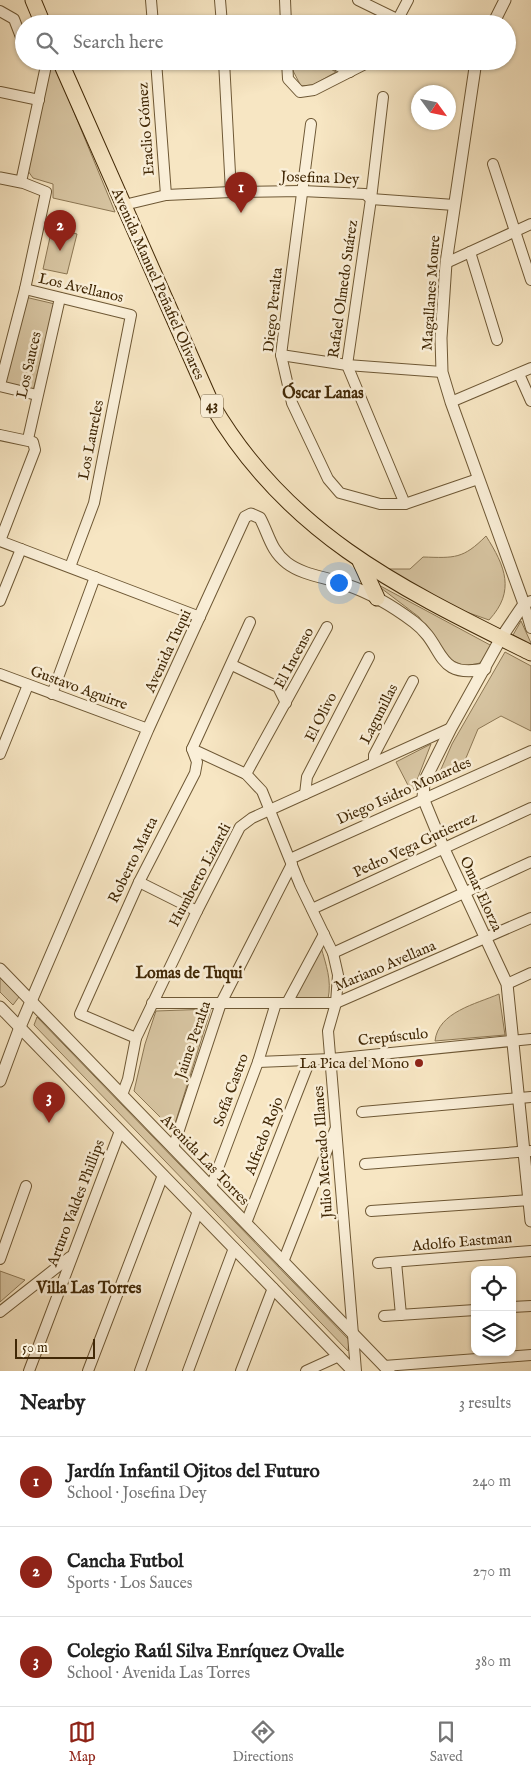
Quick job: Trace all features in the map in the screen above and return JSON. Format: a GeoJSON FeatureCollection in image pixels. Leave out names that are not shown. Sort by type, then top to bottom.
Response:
{"type":"FeatureCollection","features":[{"type":"Feature","properties":{"kind":"main road"},"geometry":{"type":"LineString","coordinates":[[33,0],[39,15]]}},
{"type":"Feature","properties":{"kind":"main road","name":"Avenida Manuel Peñafiel Olivares"},"geometry":{"type":"LineString","coordinates":[[64,70],[212,405],[232,440],[260,474],[310,523],[360,561],[424,600],[531,653]]}},
{"type":"Feature","properties":{"kind":"main road"},"geometry":{"type":"LineString","coordinates":[[360,561],[377,598]]}},
{"type":"Feature","properties":{"kind":"street"},"geometry":{"type":"LineString","coordinates":[[151,0],[152,15]]}},
{"type":"Feature","properties":{"kind":"street"},"geometry":{"type":"LineString","coordinates":[[220,0],[221,15]]}},
{"type":"Feature","properties":{"kind":"street"},"geometry":{"type":"LineString","coordinates":[[285,0],[286,15]]}},
{"type":"Feature","properties":{"kind":"street"},"geometry":{"type":"LineString","coordinates":[[358,0],[389,15]]}},
{"type":"Feature","properties":{"kind":"street"},"geometry":{"type":"LineString","coordinates":[[405,15],[408,0]]}},
{"type":"Feature","properties":{"kind":"street"},"geometry":{"type":"LineString","coordinates":[[497,15],[504,0]]}},
{"type":"Feature","properties":{"kind":"street"},"geometry":{"type":"LineString","coordinates":[[0,11],[14,19],[15,22]]}},
{"type":"Feature","properties":{"kind":"street"},"geometry":{"type":"LineString","coordinates":[[0,178],[21,182],[45,70]]}},
{"type":"Feature","properties":{"kind":"street","name":"Eraclio Gómez"},"geometry":{"type":"LineString","coordinates":[[157,70],[166,195]]}},
{"type":"Feature","properties":{"kind":"street"},"geometry":{"type":"LineString","coordinates":[[224,70],[231,192]]}},
{"type":"Feature","properties":{"kind":"street"},"geometry":{"type":"LineString","coordinates":[[288,70],[288,79],[300,92],[314,90],[354,70]]}},
{"type":"Feature","properties":{"kind":"street"},"geometry":{"type":"LineString","coordinates":[[346,70],[350,72]]}},
{"type":"Feature","properties":{"kind":"street","name":"Magallanes Moure"},"geometry":{"type":"LineString","coordinates":[[475,70],[446,263],[441,338],[442,372],[478,479],[527,603]]}},
{"type":"Feature","properties":{"kind":"street"},"geometry":{"type":"LineString","coordinates":[[0,92],[40,100]]}},
{"type":"Feature","properties":{"kind":"street","name":"Rafael Olmedo Suárez"},"geometry":{"type":"LineString","coordinates":[[383,97],[371,199],[347,365],[405,504]]}},
{"type":"Feature","properties":{"kind":"street","name":"Diego Peralta"},"geometry":{"type":"LineString","coordinates":[[311,124],[281,355],[292,402],[328,480],[340,493],[380,504],[405,504],[478,479]]}},
{"type":"Feature","properties":{"kind":"street"},"geometry":{"type":"LineString","coordinates":[[493,164],[531,280]]}},
{"type":"Feature","properties":{"kind":"street","name":"Los Sauces"},"geometry":{"type":"LineString","coordinates":[[0,386],[25,290],[46,192],[21,182]]}},
{"type":"Feature","properties":{"kind":"street","name":"Josefina Dey"},"geometry":{"type":"LineString","coordinates":[[124,205],[166,195],[302,191],[365,194],[371,199],[454,205]]}},
{"type":"Feature","properties":{"kind":"street"},"geometry":{"type":"LineString","coordinates":[[446,263],[531,224]]}},
{"type":"Feature","properties":{"kind":"street"},"geometry":{"type":"LineString","coordinates":[[470,252],[497,340]]}},
{"type":"Feature","properties":{"kind":"street","name":"Los Avellanos"},"geometry":{"type":"LineString","coordinates":[[25,290],[131,315]]}},
{"type":"Feature","properties":{"kind":"street","name":"Los Sauces"},"geometry":{"type":"LineString","coordinates":[[0,541],[35,450],[31,441],[37,395],[60,298]]}},
{"type":"Feature","properties":{"kind":"street","name":"Los Laureles"},"geometry":{"type":"LineString","coordinates":[[70,567],[94,503],[131,315]]}},
{"type":"Feature","properties":{"kind":"street"},"geometry":{"type":"LineString","coordinates":[[281,355],[347,365],[442,372]]}},
{"type":"Feature","properties":{"kind":"street"},"geometry":{"type":"LineString","coordinates":[[451,402],[531,368]]}},
{"type":"Feature","properties":{"kind":"street"},"geometry":{"type":"LineString","coordinates":[[519,374],[531,401]]}},
{"type":"Feature","properties":{"kind":"street"},"geometry":{"type":"LineString","coordinates":[[0,386],[37,395]]}},
{"type":"Feature","properties":{"kind":"street"},"geometry":{"type":"LineString","coordinates":[[0,435],[31,441]]}},
{"type":"Feature","properties":{"kind":"street","name":"Avenida Tuqui"},"geometry":{"type":"LineString","coordinates":[[0,1080],[20,1027],[148,729],[243,519],[251,514],[260,518],[269,541],[287,563],[304,572],[343,583],[377,598],[420,627],[451,667],[467,672],[485,668]]}},
{"type":"Feature","properties":{"kind":"street"},"geometry":{"type":"LineString","coordinates":[[0,541],[200,617]]}},
{"type":"Feature","properties":{"kind":"street"},"geometry":{"type":"LineString","coordinates":[[0,601],[21,549]]}},
{"type":"Feature","properties":{"kind":"street"},"geometry":{"type":"LineString","coordinates":[[52,694],[95,577]]}},
{"type":"Feature","properties":{"kind":"street"},"geometry":{"type":"LineString","coordinates":[[527,603],[531,628]]}},
{"type":"Feature","properties":{"kind":"street"},"geometry":{"type":"LineString","coordinates":[[423,798],[424,782],[451,728],[501,638],[527,603]]}},
{"type":"Feature","properties":{"kind":"street"},"geometry":{"type":"LineString","coordinates":[[192,749],[250,622]]}},
{"type":"Feature","properties":{"kind":"street","name":"El Incenso"},"geometry":{"type":"LineString","coordinates":[[246,774],[327,627]]}},
{"type":"Feature","properties":{"kind":"street","name":"El Olivo"},"geometry":{"type":"LineString","coordinates":[[305,794],[307,777],[369,657]]}},
{"type":"Feature","properties":{"kind":"street"},"geometry":{"type":"LineString","coordinates":[[232,665],[278,687],[286,703]]}},
{"type":"Feature","properties":{"kind":"street","name":"Gustavo Aguirre"},"geometry":{"type":"LineString","coordinates":[[0,674],[148,729]]}},
{"type":"Feature","properties":{"kind":"street","name":"Lagunillas"},"geometry":{"type":"LineString","coordinates":[[374,762],[374,755],[413,680]]}},
{"type":"Feature","properties":{"kind":"street"},"geometry":{"type":"LineString","coordinates":[[0,754],[28,685]]}},
{"type":"Feature","properties":{"kind":"street","name":"Humberto Lizardi"},"geometry":{"type":"LineString","coordinates":[[122,1095],[128,1080],[136,1038],[197,911],[240,828],[252,818],[451,728]]}},
{"type":"Feature","properties":{"kind":"street","name":"Julio Mercado Illanes"},"geometry":{"type":"LineString","coordinates":[[192,749],[246,774],[262,791],[291,862],[333,953],[338,975],[336,1003],[328,1031],[354,1371]]}},
{"type":"Feature","properties":{"kind":"street","name":"Roberto Matta"},"geometry":{"type":"LineString","coordinates":[[136,1038],[80,1014],[139,882],[195,773],[197,762],[192,749]]}},
{"type":"Feature","properties":{"kind":"street","name":"Diego Isidro Monardes"},"geometry":{"type":"LineString","coordinates":[[291,862],[423,798],[531,751]]}},
{"type":"Feature","properties":{"kind":"street","name":"Omar Elorza"},"geometry":{"type":"LineString","coordinates":[[423,798],[444,849],[507,984],[514,1040],[525,1098],[531,1221]]}},
{"type":"Feature","properties":{"kind":"street","name":"Pedro Vega Gutierrez"},"geometry":{"type":"LineString","coordinates":[[312,909],[531,808]]}},
{"type":"Feature","properties":{"kind":"street","name":"Jaime Peralta"},"geometry":{"type":"LineString","coordinates":[[173,1148],[221,1002],[291,862]]}},
{"type":"Feature","properties":{"kind":"street"},"geometry":{"type":"LineString","coordinates":[[333,953],[531,862]]}},
{"type":"Feature","properties":{"kind":"street"},"geometry":{"type":"LineString","coordinates":[[139,882],[197,911]]}},
{"type":"Feature","properties":{"kind":"street","name":"Mariano Avellana"},"geometry":{"type":"LineString","coordinates":[[152,1003],[336,1003],[531,918]]}},
{"type":"Feature","properties":{"kind":"street"},"geometry":{"type":"LineString","coordinates":[[288,1003],[324,934]]}},
{"type":"Feature","properties":{"kind":"street","name":"Avenida Las Torres"},"geometry":{"type":"LineString","coordinates":[[0,969],[387,1369]]}},
{"type":"Feature","properties":{"kind":"street"},"geometry":{"type":"LineString","coordinates":[[507,984],[531,973]]}},
{"type":"Feature","properties":{"kind":"street","name":"Sofía Castro"},"geometry":{"type":"LineString","coordinates":[[211,1187],[258,1062],[276,1003]]}},
{"type":"Feature","properties":{"kind":"street"},"geometry":{"type":"LineString","coordinates":[[0,1007],[354,1371]]}},
{"type":"Feature","properties":{"kind":"street","name":"Crepúsculo"},"geometry":{"type":"LineString","coordinates":[[258,1062],[331,1059],[531,1039]]}},
{"type":"Feature","properties":{"kind":"street","name":"Alfredo Rojo"},"geometry":{"type":"LineString","coordinates":[[246,1223],[310,1060]]}},
{"type":"Feature","properties":{"kind":"street"},"geometry":{"type":"LineString","coordinates":[[362,1112],[525,1098]]}},
{"type":"Feature","properties":{"kind":"street"},"geometry":{"type":"LineString","coordinates":[[283,1262],[336,1126]]}},
{"type":"Feature","properties":{"kind":"street","name":"Arturo Valdes Phillips"},"geometry":{"type":"LineString","coordinates":[[29,1371],[120,1131]]}},
{"type":"Feature","properties":{"kind":"street"},"geometry":{"type":"LineString","coordinates":[[365,1164],[528,1151]]}},
{"type":"Feature","properties":{"kind":"street"},"geometry":{"type":"LineString","coordinates":[[88,1371],[163,1174]]}},
{"type":"Feature","properties":{"kind":"street"},"geometry":{"type":"LineString","coordinates":[[0,1259],[26,1186]]}},
{"type":"Feature","properties":{"kind":"street"},"geometry":{"type":"LineString","coordinates":[[371,1211],[530,1200]]}},
{"type":"Feature","properties":{"kind":"street"},"geometry":{"type":"LineString","coordinates":[[140,1371],[198,1212]]}},
{"type":"Feature","properties":{"kind":"street"},"geometry":{"type":"LineString","coordinates":[[188,1371],[234,1248]]}},
{"type":"Feature","properties":{"kind":"street","name":"Adolfo Eastman"},"geometry":{"type":"LineString","coordinates":[[378,1264],[531,1251]]}},
{"type":"Feature","properties":{"kind":"street"},"geometry":{"type":"LineString","coordinates":[[0,1312],[71,1256]]}},
{"type":"Feature","properties":{"kind":"street","name":"Adolfo Eastman"},"geometry":{"type":"LineString","coordinates":[[396,1262],[401,1315]]}},
{"type":"Feature","properties":{"kind":"street"},"geometry":{"type":"LineString","coordinates":[[241,1371],[273,1288]]}},
{"type":"Feature","properties":{"kind":"street"},"geometry":{"type":"LineString","coordinates":[[516,1307],[531,1306]]}},
{"type":"Feature","properties":{"kind":"street"},"geometry":{"type":"LineString","coordinates":[[384,1316],[471,1310]]}},
{"type":"Feature","properties":{"kind":"street"},"geometry":{"type":"LineString","coordinates":[[387,1369],[531,1355]]}},
{"type":"Feature","properties":{"kind":"street"},"geometry":{"type":"LineString","coordinates":[[306,1371],[339,1356]]}},
{"type":"Feature","properties":{"kind":"shaded area"},"geometry":{"type":"Polygon","coordinates":[[[50,70],[57,70],[115,212],[53,198],[53,184],[33,178],[28,171],[50,70]]]}},
{"type":"Feature","properties":{"kind":"shaded area"},"geometry":{"type":"Polygon","coordinates":[[[293,70],[332,70],[336,72],[313,85],[301,86],[293,70]]]}},
{"type":"Feature","properties":{"kind":"shaded area"},"geometry":{"type":"Polygon","coordinates":[[[52,228],[77,234],[67,274],[43,269],[52,228]]]}},
{"type":"Feature","properties":{"kind":"shaded area"},"geometry":{"type":"Polygon","coordinates":[[[25,297],[55,304],[33,391],[3,385],[25,297]]]}},
{"type":"Feature","properties":{"kind":"shaded area"},"geometry":{"type":"Polygon","coordinates":[[[486,536],[498,558],[505,578],[503,599],[489,620],[458,609],[387,569],[410,569],[423,557],[458,556],[478,544],[486,536]]]}},
{"type":"Feature","properties":{"kind":"shaded area"},"geometry":{"type":"Polygon","coordinates":[[[373,582],[492,646],[480,663],[465,666],[451,660],[419,617],[373,582]]]}},
{"type":"Feature","properties":{"kind":"shaded area"},"geometry":{"type":"Polygon","coordinates":[[[521,621],[531,643],[531,645],[513,635],[521,621]]]}},
{"type":"Feature","properties":{"kind":"shaded area"},"geometry":{"type":"Polygon","coordinates":[[[505,652],[531,666],[531,731],[501,716],[478,729],[461,770],[435,783],[452,744],[505,652]]]}},
{"type":"Feature","properties":{"kind":"shaded area"},"geometry":{"type":"Polygon","coordinates":[[[431,744],[412,793],[396,762],[431,744]]]}},
{"type":"Feature","properties":{"kind":"shaded area"},"geometry":{"type":"Polygon","coordinates":[[[321,947],[329,979],[328,999],[294,998],[321,947]]]}},
{"type":"Feature","properties":{"kind":"shaded area"},"geometry":{"type":"Polygon","coordinates":[[[0,978],[19,997],[13,1005],[0,992],[0,978]]]}},
{"type":"Feature","properties":{"kind":"shaded area"},"geometry":{"type":"Polygon","coordinates":[[[499,994],[505,1035],[435,1041],[443,1023],[459,1010],[499,994]]]}},
{"type":"Feature","properties":{"kind":"shaded area"},"geometry":{"type":"Polygon","coordinates":[[[211,1009],[173,1130],[134,1091],[145,1044],[156,1011],[211,1009]]]}},
{"type":"Feature","properties":{"kind":"shaded area"},"geometry":{"type":"Polygon","coordinates":[[[37,1017],[349,1340],[348,1351],[34,1025],[37,1017]]]}},
{"type":"Feature","properties":{"kind":"shaded area"},"geometry":{"type":"Polygon","coordinates":[[[0,1271],[25,1280],[0,1302],[0,1271]]]}},
{"type":"Feature","properties":{"kind":"place","name":"Jardín Infantil Ojitos del Futuro"},"geometry":{"type":"Point","coordinates":[241,213]}},
{"type":"Feature","properties":{"kind":"place","name":"Cancha Futbol"},"geometry":{"type":"Point","coordinates":[60,251]}},
{"type":"Feature","properties":{"kind":"place","name":"La Pica del Mono"},"geometry":{"type":"Point","coordinates":[419,1063]}},
{"type":"Feature","properties":{"kind":"place","name":"Colegio Raúl Silva Enríquez Ovalle"},"geometry":{"type":"Point","coordinates":[49,1123]}},
{"type":"Feature","properties":{"kind":"district","name":"Óscar Lanas"},"geometry":{"type":"Point","coordinates":[323,394]}},
{"type":"Feature","properties":{"kind":"district","name":"Lomas de Tuqui"},"geometry":{"type":"Point","coordinates":[189,974]}},
{"type":"Feature","properties":{"kind":"district","name":"Villa Las Torres"},"geometry":{"type":"Point","coordinates":[89,1289]}}]}
